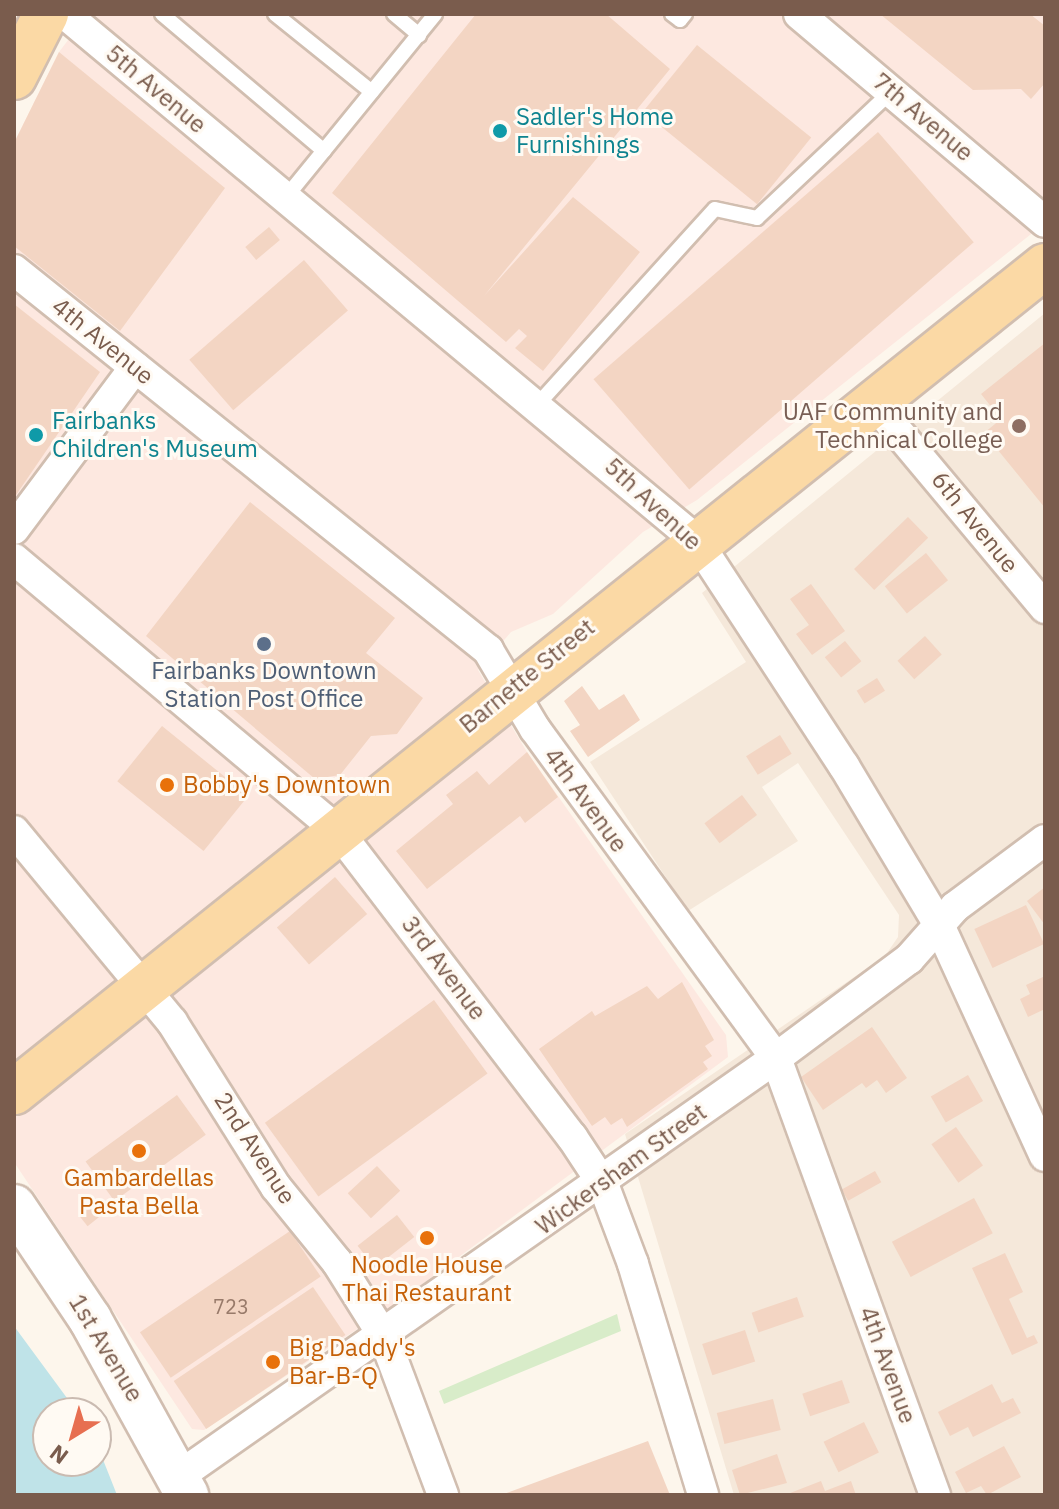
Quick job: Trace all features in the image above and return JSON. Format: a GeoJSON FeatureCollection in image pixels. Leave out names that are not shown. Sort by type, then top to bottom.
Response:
{"type":"FeatureCollection","features":[{"type":"Feature","properties":{"kind":"main road"},"geometry":{"type":"LineString","coordinates":[[14,77],[46,14]]}},
{"type":"Feature","properties":{"kind":"main road","name":"Barnette Street"},"geometry":{"type":"LineString","coordinates":[[14,1092],[696,540],[1045,266]]}},
{"type":"Feature","properties":{"kind":"main road","name":"1st Avenue"},"geometry":{"type":"LineString","coordinates":[[14,1206],[90,1319],[183,1486]]}},
{"type":"Feature","properties":{"kind":"street","name":"5th Avenue"},"geometry":{"type":"LineString","coordinates":[[65,14],[538,404],[696,540],[828,741],[939,925],[1045,1156]]}},
{"type":"Feature","properties":{"kind":"street","name":"7th Avenue"},"geometry":{"type":"LineString","coordinates":[[799,14],[1045,222]]}},
{"type":"Feature","properties":{"kind":"street","name":"4th Avenue"},"geometry":{"type":"LineString","coordinates":[[14,270],[488,650],[535,729],[776,1058],[935,1495]]}},
{"type":"Feature","properties":{"kind":"street"},"geometry":{"type":"LineString","coordinates":[[14,529],[135,367]]}},
{"type":"Feature","properties":{"kind":"street","name":"6th Avenue"},"geometry":{"type":"LineString","coordinates":[[872,401],[1045,608]]}},
{"type":"Feature","properties":{"kind":"street","name":"3rd Avenue"},"geometry":{"type":"LineString","coordinates":[[14,559],[337,830],[603,1184],[703,1495]]}},
{"type":"Feature","properties":{"kind":"street","name":"2nd Avenue"},"geometry":{"type":"LineString","coordinates":[[14,831],[144,988],[384,1337],[443,1495]]}},
{"type":"Feature","properties":{"kind":"street","name":"Wickersham Street"},"geometry":{"type":"LineString","coordinates":[[183,1486],[384,1337],[603,1184],[909,959],[939,925],[1045,840]]}},
{"type":"Feature","properties":{"kind":"lane"},"geometry":{"type":"LineString","coordinates":[[162,14],[324,151]]}},
{"type":"Feature","properties":{"kind":"lane"},"geometry":{"type":"LineString","coordinates":[[275,14],[372,92]]}},
{"type":"Feature","properties":{"kind":"lane"},"geometry":{"type":"LineString","coordinates":[[394,14],[419,35]]}},
{"type":"Feature","properties":{"kind":"lane"},"geometry":{"type":"LineString","coordinates":[[286,197],[435,14]]}},
{"type":"Feature","properties":{"kind":"lane"},"geometry":{"type":"LineString","coordinates":[[672,14],[680,20],[685,14]]}},
{"type":"Feature","properties":{"kind":"lane"},"geometry":{"type":"LineString","coordinates":[[538,404],[715,209],[757,218],[892,91]]}},
{"type":"Feature","properties":{"kind":"shaded area"},"geometry":{"type":"Polygon","coordinates":[[[88,14],[1045,14],[1045,223],[697,500],[643,532],[553,614],[511,632],[478,670],[527,752],[726,1035],[728,1057],[397,1303],[204,1430],[192,1429],[14,1162],[14,143],[59,52],[88,14]]]}},
{"type":"Feature","properties":{"kind":"shaded area"},"geometry":{"type":"Polygon","coordinates":[[[1045,313],[1045,1495],[734,1495],[625,1134],[885,956],[898,937],[899,915],[798,763],[762,787],[798,841],[688,911],[590,762],[746,662],[702,593],[1045,313]]]}},
{"type":"Feature","properties":{"kind":"green space"},"geometry":{"type":"Polygon","coordinates":[[[617,1314],[621,1331],[444,1404],[439,1391],[617,1314]]]}},
{"type":"Feature","properties":{"kind":"water"},"geometry":{"type":"Polygon","coordinates":[[[14,1326],[66,1397],[32,1397],[32,1477],[110,1477],[117,1495],[14,1495],[14,1326]]]}},
{"type":"Feature","properties":{"kind":"building","name":"Sadler's Home Furnishings"},"geometry":{"type":"Polygon","coordinates":[[[476,14],[606,14],[670,69],[484,296],[573,197],[640,252],[543,371],[515,348],[527,336],[519,329],[506,342],[332,193],[476,14]]]}},
{"type":"Feature","properties":{"kind":"building"},"geometry":{"type":"Polygon","coordinates":[[[880,14],[1030,14],[1045,26],[1045,83],[1031,99],[1021,89],[973,90],[880,14]]]}},
{"type":"Feature","properties":{"kind":"building"},"geometry":{"type":"Polygon","coordinates":[[[697,45],[811,138],[757,204],[643,112],[697,45]]]}},
{"type":"Feature","properties":{"kind":"building"},"geometry":{"type":"Polygon","coordinates":[[[59,52],[225,188],[120,331],[14,246],[14,143],[59,52]]]}},
{"type":"Feature","properties":{"kind":"building"},"geometry":{"type":"Polygon","coordinates":[[[878,132],[974,242],[689,490],[593,379],[878,132]]]}},
{"type":"Feature","properties":{"kind":"building"},"geometry":{"type":"Polygon","coordinates":[[[269,227],[280,240],[256,260],[245,247],[269,227]]]}},
{"type":"Feature","properties":{"kind":"building"},"geometry":{"type":"Polygon","coordinates":[[[304,260],[348,311],[233,410],[189,360],[304,260]]]}},
{"type":"Feature","properties":{"kind":"building","name":"Fairbanks Children's Museum"},"geometry":{"type":"Polygon","coordinates":[[[14,304],[100,372],[14,498],[14,304]]]}},
{"type":"Feature","properties":{"kind":"building","name":"UAF Community and Technical College"},"geometry":{"type":"Polygon","coordinates":[[[1045,343],[1045,508],[984,433],[1001,419],[981,394],[1045,343]]]}},
{"type":"Feature","properties":{"kind":"building","name":"Fairbanks Downtown Station Post Office"},"geometry":{"type":"Polygon","coordinates":[[[250,502],[395,618],[366,653],[423,698],[397,734],[371,736],[340,775],[315,779],[146,636],[250,502]]]}},
{"type":"Feature","properties":{"kind":"building"},"geometry":{"type":"Polygon","coordinates":[[[908,517],[928,538],[874,590],[854,569],[908,517]]]}},
{"type":"Feature","properties":{"kind":"building"},"geometry":{"type":"Polygon","coordinates":[[[926,553],[948,580],[907,614],[885,586],[926,553]]]}},
{"type":"Feature","properties":{"kind":"building"},"geometry":{"type":"Polygon","coordinates":[[[811,584],[845,631],[812,655],[796,634],[809,625],[790,599],[811,584]]]}},
{"type":"Feature","properties":{"kind":"building"},"geometry":{"type":"Polygon","coordinates":[[[925,636],[942,655],[914,679],[898,661],[925,636]]]}},
{"type":"Feature","properties":{"kind":"building"},"geometry":{"type":"Polygon","coordinates":[[[845,641],[861,661],[841,678],[825,657],[845,641]]]}},
{"type":"Feature","properties":{"kind":"building"},"geometry":{"type":"Polygon","coordinates":[[[877,678],[885,691],[865,703],[857,691],[877,678]]]}},
{"type":"Feature","properties":{"kind":"building"},"geometry":{"type":"Polygon","coordinates":[[[582,686],[599,710],[624,694],[640,720],[588,757],[570,731],[580,725],[564,701],[582,686]]]}},
{"type":"Feature","properties":{"kind":"building"},"geometry":{"type":"Polygon","coordinates":[[[162,726],[248,796],[204,851],[117,781],[162,726]]]}},
{"type":"Feature","properties":{"kind":"building"},"geometry":{"type":"Polygon","coordinates":[[[780,735],[792,754],[758,775],[746,756],[780,735]]]}},
{"type":"Feature","properties":{"kind":"building"},"geometry":{"type":"Polygon","coordinates":[[[527,752],[558,797],[525,823],[520,816],[427,889],[396,851],[453,804],[446,795],[477,771],[489,785],[527,752]]]}},
{"type":"Feature","properties":{"kind":"building"},"geometry":{"type":"Polygon","coordinates":[[[742,795],[757,815],[720,843],[704,823],[742,795]]]}},
{"type":"Feature","properties":{"kind":"building"},"geometry":{"type":"Polygon","coordinates":[[[335,877],[367,914],[309,964],[277,928],[335,877]]]}},
{"type":"Feature","properties":{"kind":"building"},"geometry":{"type":"Polygon","coordinates":[[[1045,887],[1045,925],[1027,901],[1045,887]]]}},
{"type":"Feature","properties":{"kind":"building"},"geometry":{"type":"Polygon","coordinates":[[[1026,905],[1044,944],[993,968],[974,929],[1026,905]]]}},
{"type":"Feature","properties":{"kind":"building"},"geometry":{"type":"Polygon","coordinates":[[[1045,976],[1045,1009],[1028,1017],[1020,999],[1030,994],[1026,985],[1045,976]]]}},
{"type":"Feature","properties":{"kind":"building"},"geometry":{"type":"Polygon","coordinates":[[[682,982],[714,1040],[705,1046],[712,1056],[703,1062],[708,1069],[627,1127],[622,1118],[611,1125],[605,1117],[592,1126],[539,1049],[592,1011],[595,1016],[647,986],[658,999],[682,982]]]}},
{"type":"Feature","properties":{"kind":"building"},"geometry":{"type":"Polygon","coordinates":[[[434,1000],[487,1074],[318,1196],[265,1123],[434,1000]]]}},
{"type":"Feature","properties":{"kind":"building"},"geometry":{"type":"Polygon","coordinates":[[[872,1027],[907,1078],[886,1093],[877,1080],[866,1088],[862,1083],[823,1110],[801,1077],[872,1027]]]}},
{"type":"Feature","properties":{"kind":"building"},"geometry":{"type":"Polygon","coordinates":[[[968,1075],[983,1101],[946,1122],[931,1096],[968,1075]]]}},
{"type":"Feature","properties":{"kind":"building"},"geometry":{"type":"Polygon","coordinates":[[[177,1095],[206,1135],[114,1201],[86,1161],[177,1095]]]}},
{"type":"Feature","properties":{"kind":"building"},"geometry":{"type":"Polygon","coordinates":[[[956,1127],[983,1166],[958,1183],[931,1144],[956,1127]]]}},
{"type":"Feature","properties":{"kind":"building"},"geometry":{"type":"Polygon","coordinates":[[[377,1166],[400,1191],[371,1218],[348,1193],[377,1166]]]}},
{"type":"Feature","properties":{"kind":"building"},"geometry":{"type":"Polygon","coordinates":[[[875,1171],[881,1182],[848,1201],[842,1189],[875,1171]]]}},
{"type":"Feature","properties":{"kind":"building"},"geometry":{"type":"Polygon","coordinates":[[[974,1198],[993,1233],[911,1277],[892,1242],[974,1198]]]}},
{"type":"Feature","properties":{"kind":"building"},"geometry":{"type":"Polygon","coordinates":[[[99,1199],[108,1210],[88,1226],[79,1215],[99,1199]]]}},
{"type":"Feature","properties":{"kind":"building"},"geometry":{"type":"Polygon","coordinates":[[[397,1215],[414,1237],[375,1268],[358,1246],[397,1215]]]}},
{"type":"Feature","properties":{"kind":"building"},"geometry":{"type":"Polygon","coordinates":[[[290,1231],[321,1277],[171,1378],[140,1332],[290,1231]]]}},
{"type":"Feature","properties":{"kind":"building"},"geometry":{"type":"Polygon","coordinates":[[[1005,1253],[1023,1292],[1009,1299],[1027,1338],[1034,1335],[1038,1343],[1012,1355],[972,1268],[1005,1253]]]}},
{"type":"Feature","properties":{"kind":"building"},"geometry":{"type":"Polygon","coordinates":[[[313,1287],[345,1335],[206,1429],[174,1381],[313,1287]]]}},
{"type":"Feature","properties":{"kind":"building"},"geometry":{"type":"Polygon","coordinates":[[[797,1297],[804,1317],[758,1332],[752,1313],[797,1297]]]}},
{"type":"Feature","properties":{"kind":"building"},"geometry":{"type":"Polygon","coordinates":[[[745,1330],[755,1361],[712,1375],[702,1344],[745,1330]]]}},
{"type":"Feature","properties":{"kind":"building"},"geometry":{"type":"Polygon","coordinates":[[[842,1380],[850,1403],[810,1416],[802,1394],[842,1380]]]}},
{"type":"Feature","properties":{"kind":"building"},"geometry":{"type":"Polygon","coordinates":[[[992,1384],[1002,1403],[1013,1398],[1021,1413],[973,1437],[968,1427],[950,1436],[938,1412],[992,1384]]]}},
{"type":"Feature","properties":{"kind":"building"},"geometry":{"type":"Polygon","coordinates":[[[773,1399],[781,1430],[724,1444],[717,1413],[773,1399]]]}},
{"type":"Feature","properties":{"kind":"building"},"geometry":{"type":"Polygon","coordinates":[[[864,1422],[879,1453],[838,1472],[824,1442],[864,1422]]]}},
{"type":"Feature","properties":{"kind":"building"},"geometry":{"type":"Polygon","coordinates":[[[648,1441],[670,1495],[501,1495],[648,1441]]]}},
{"type":"Feature","properties":{"kind":"building"},"geometry":{"type":"Polygon","coordinates":[[[1004,1446],[1021,1477],[987,1495],[981,1486],[966,1493],[955,1472],[1004,1446]]]}},
{"type":"Feature","properties":{"kind":"building"},"geometry":{"type":"Polygon","coordinates":[[[777,1454],[787,1483],[740,1495],[732,1470],[777,1454]]]}},
{"type":"Feature","properties":{"kind":"building"},"geometry":{"type":"Polygon","coordinates":[[[821,1481],[825,1491],[851,1481],[856,1495],[785,1495],[821,1481]]]}},
{"type":"Feature","properties":{"kind":"place","name":"Sadler's Home Furnishings"},"geometry":{"type":"Point","coordinates":[500,131]}},
{"type":"Feature","properties":{"kind":"place","name":"UAF Community and Technical College"},"geometry":{"type":"Point","coordinates":[1019,426]}},
{"type":"Feature","properties":{"kind":"place","name":"Fairbanks Children's Museum"},"geometry":{"type":"Point","coordinates":[36,435]}},
{"type":"Feature","properties":{"kind":"place","name":"Fairbanks Downtown Station Post Office"},"geometry":{"type":"Point","coordinates":[264,644]}},
{"type":"Feature","properties":{"kind":"place","name":"Bobby's Downtown"},"geometry":{"type":"Point","coordinates":[167,785]}},
{"type":"Feature","properties":{"kind":"place","name":"Gambardellas Pasta Bella"},"geometry":{"type":"Point","coordinates":[139,1151]}},
{"type":"Feature","properties":{"kind":"place","name":"Noodle House Thai Restaurant"},"geometry":{"type":"Point","coordinates":[427,1238]}},
{"type":"Feature","properties":{"kind":"place","name":"Big Daddy's Bar-B-Q"},"geometry":{"type":"Point","coordinates":[273,1362]}}]}
